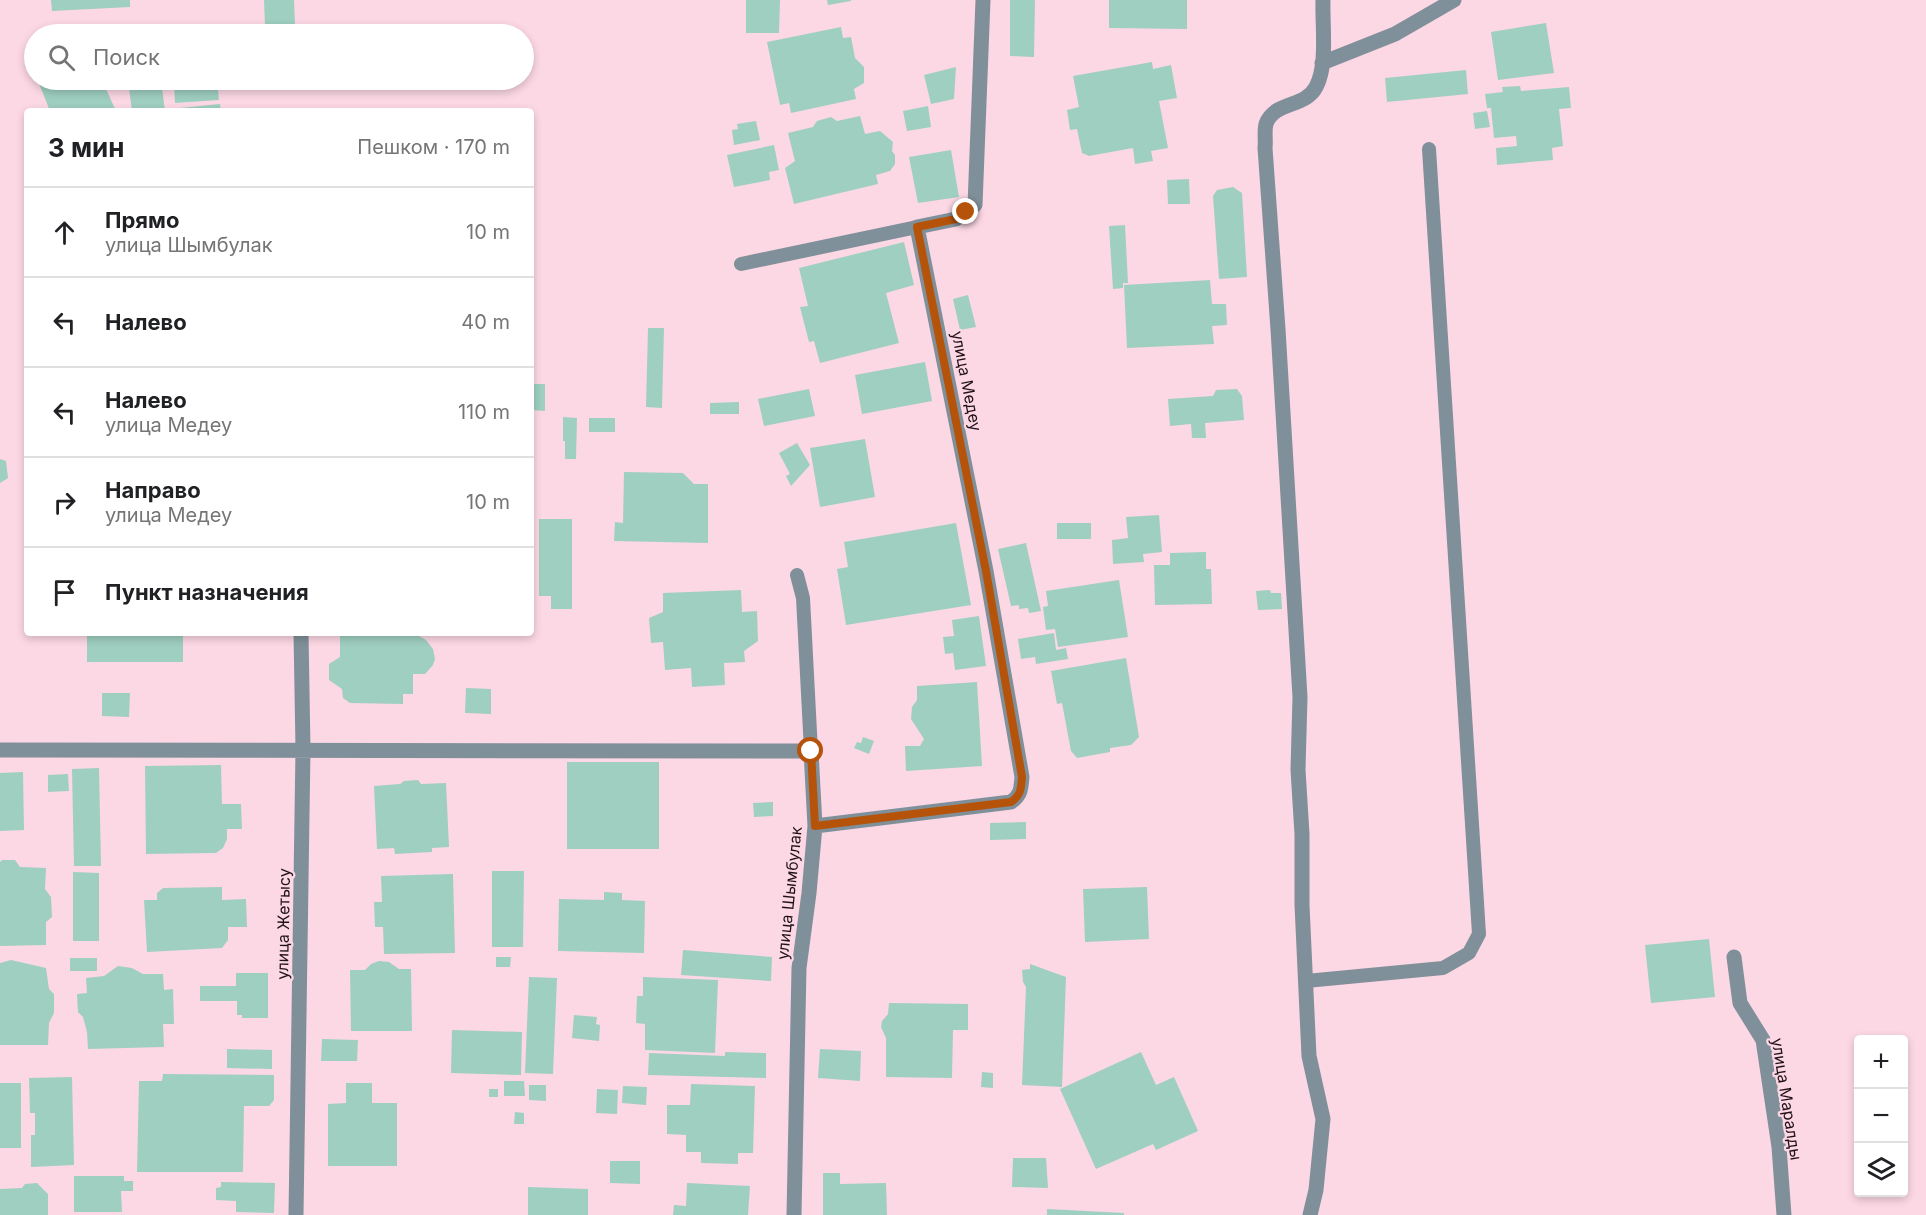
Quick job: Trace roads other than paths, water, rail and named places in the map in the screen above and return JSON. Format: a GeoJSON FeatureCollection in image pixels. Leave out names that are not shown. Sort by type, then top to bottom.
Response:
{"type":"FeatureCollection","features":[{"type":"Feature","properties":{"kind":"street"},"geometry":{"type":"LineString","coordinates":[[917,227],[956,219],[975,205],[983,0]]}},
{"type":"Feature","properties":{"kind":"street"},"geometry":{"type":"LineString","coordinates":[[1310,1215],[1316,1190],[1323,1119],[1309,1056],[1298,770],[1300,697],[1266,124],[1278,109],[1306,99],[1315,90],[1322,63],[1323,0]]}},
{"type":"Feature","properties":{"kind":"street"},"geometry":{"type":"LineString","coordinates":[[1322,63],[1395,34],[1454,0]]}},
{"type":"Feature","properties":{"kind":"street","name":"улица Медеу"},"geometry":{"type":"LineString","coordinates":[[815,826],[1011,802],[1019,796],[1022,777],[986,571],[917,227]]}},
{"type":"Feature","properties":{"kind":"street","name":"улица Жетысу"},"geometry":{"type":"LineString","coordinates":[[297,1215],[303,749],[301,636]]}},
{"type":"Feature","properties":{"kind":"street"},"geometry":{"type":"LineString","coordinates":[[0,750],[811,751]]}},
{"type":"Feature","properties":{"kind":"street","name":"улица Шымбулак"},"geometry":{"type":"LineString","coordinates":[[794,1215],[799,968],[815,826],[811,751]]}},
{"type":"Feature","properties":{"kind":"street","name":"улица Маралды"},"geometry":{"type":"LineString","coordinates":[[1734,957],[1740,1003],[1763,1040],[1779,1147],[1784,1215]]}},
{"type":"Feature","properties":{"kind":"lane"},"geometry":{"type":"LineString","coordinates":[[1306,981],[1443,968],[1469,953],[1479,934],[1429,149]]}},
{"type":"Feature","properties":{"kind":"lane"},"geometry":{"type":"LineString","coordinates":[[741,264],[917,227]]}},
{"type":"Feature","properties":{"kind":"lane","name":"улица Шымбулак"},"geometry":{"type":"LineString","coordinates":[[797,575],[803,598],[811,751]]}}]}
